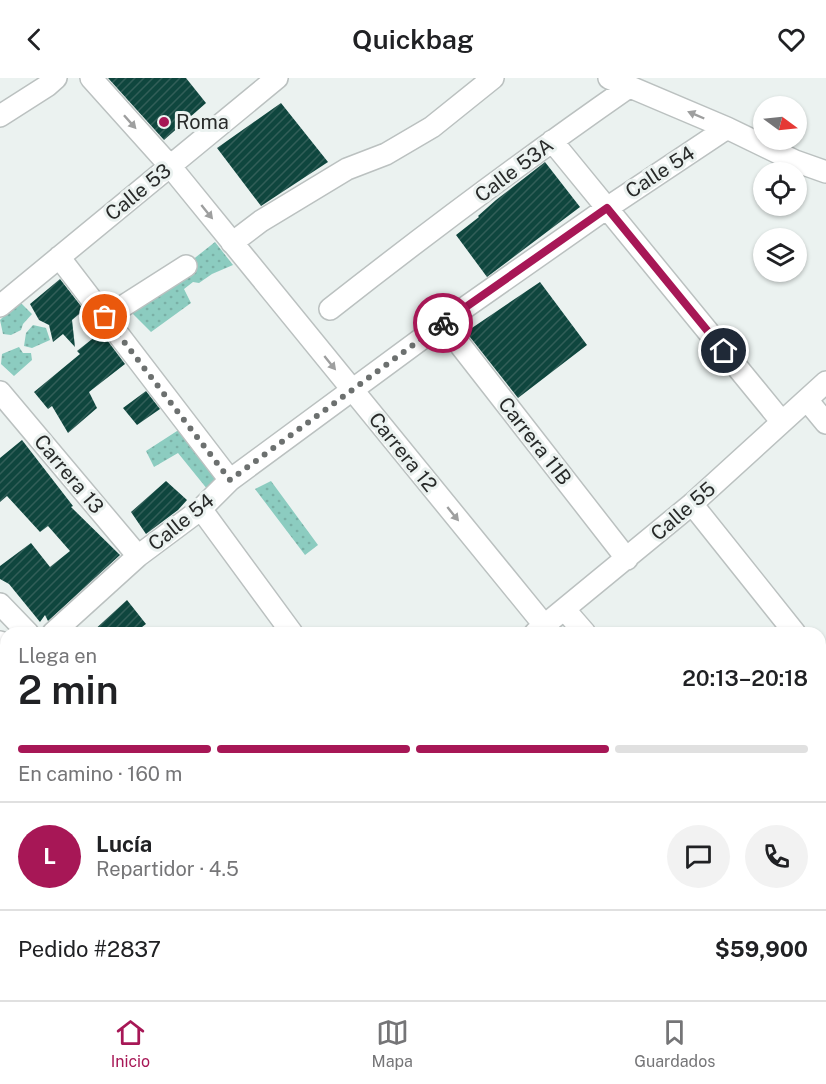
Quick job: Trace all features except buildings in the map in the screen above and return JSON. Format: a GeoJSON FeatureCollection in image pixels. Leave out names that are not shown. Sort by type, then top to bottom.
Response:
{"type":"FeatureCollection","features":[{"type":"Feature","properties":{"kind":"street"},"geometry":{"type":"LineString","coordinates":[[0,116],[56,78]]}},
{"type":"Feature","properties":{"kind":"street","name":"Carrera 12"},"geometry":{"type":"LineString","coordinates":[[91,78],[170,166],[352,390],[538,627]]}},
{"type":"Feature","properties":{"kind":"street","name":"Calle 53"},"geometry":{"type":"LineString","coordinates":[[2,301],[59,258],[277,78]]}},
{"type":"Feature","properties":{"kind":"street"},"geometry":{"type":"LineString","coordinates":[[232,243],[261,221],[347,169],[386,154],[432,127],[493,78]]}},
{"type":"Feature","properties":{"kind":"street"},"geometry":{"type":"LineString","coordinates":[[609,78],[795,161],[826,172]]}},
{"type":"Feature","properties":{"kind":"street","name":"Calle 53A"},"geometry":{"type":"LineString","coordinates":[[330,309],[552,141],[629,87]]}},
{"type":"Feature","properties":{"kind":"street","name":"Calle 54"},"geometry":{"type":"LineString","coordinates":[[60,627],[138,556],[201,509],[230,480],[443,323],[607,208],[727,129]]}},
{"type":"Feature","properties":{"kind":"street"},"geometry":{"type":"LineString","coordinates":[[552,141],[782,422]]}},
{"type":"Feature","properties":{"kind":"street"},"geometry":{"type":"LineString","coordinates":[[59,258],[230,480]]}},
{"type":"Feature","properties":{"kind":"street"},"geometry":{"type":"LineString","coordinates":[[105,317],[186,266]]}},
{"type":"Feature","properties":{"kind":"street","name":"Carrera 11B"},"geometry":{"type":"LineString","coordinates":[[443,323],[627,559]]}},
{"type":"Feature","properties":{"kind":"street","name":"Calle 55"},"geometry":{"type":"LineString","coordinates":[[543,627],[692,504],[826,382]]}},
{"type":"Feature","properties":{"kind":"street","name":"Carrera 13"},"geometry":{"type":"LineString","coordinates":[[0,392],[138,556]]}},
{"type":"Feature","properties":{"kind":"street"},"geometry":{"type":"LineString","coordinates":[[807,400],[826,423]]}},
{"type":"Feature","properties":{"kind":"street"},"geometry":{"type":"LineString","coordinates":[[692,504],[790,627]]}},
{"type":"Feature","properties":{"kind":"street"},"geometry":{"type":"LineString","coordinates":[[201,509],[288,627]]}},
{"type":"Feature","properties":{"kind":"street"},"geometry":{"type":"LineString","coordinates":[[0,604],[21,627]]}},
{"type":"Feature","properties":{"kind":"street"},"geometry":{"type":"LineString","coordinates":[[565,610],[580,627]]}},
{"type":"Feature","properties":{"kind":"green space"},"geometry":{"type":"Polygon","coordinates":[[[215,242],[233,265],[212,274],[199,283],[193,282],[184,289],[191,303],[151,332],[129,310],[215,242]]]}},
{"type":"Feature","properties":{"kind":"green space"},"geometry":{"type":"Polygon","coordinates":[[[19,301],[32,314],[21,330],[11,335],[3,334],[0,320],[19,301]]]}},
{"type":"Feature","properties":{"kind":"green space"},"geometry":{"type":"Polygon","coordinates":[[[33,325],[46,328],[50,340],[32,348],[24,346],[26,333],[33,325]]]}},
{"type":"Feature","properties":{"kind":"green space"},"geometry":{"type":"Polygon","coordinates":[[[19,347],[23,353],[31,353],[32,360],[14,376],[1,364],[2,354],[19,347]]]}},
{"type":"Feature","properties":{"kind":"green space"},"geometry":{"type":"Polygon","coordinates":[[[191,422],[237,480],[212,495],[178,453],[154,467],[146,451],[191,422]]]}},
{"type":"Feature","properties":{"kind":"green space"},"geometry":{"type":"Polygon","coordinates":[[[271,481],[318,545],[305,555],[255,489],[271,481]]]}},
{"type":"Feature","properties":{"kind":"way so far"},"geometry":{"type":"LineString","coordinates":[[105,317],[230,480],[443,323]]}},
{"type":"Feature","properties":{"kind":"place","name":"Roma"},"geometry":{"type":"Point","coordinates":[164,122]}},
{"type":"Feature","properties":{"kind":"route"},"geometry":{"type":"LineString","coordinates":[[443,323],[607,208],[724,351]]}}]}
